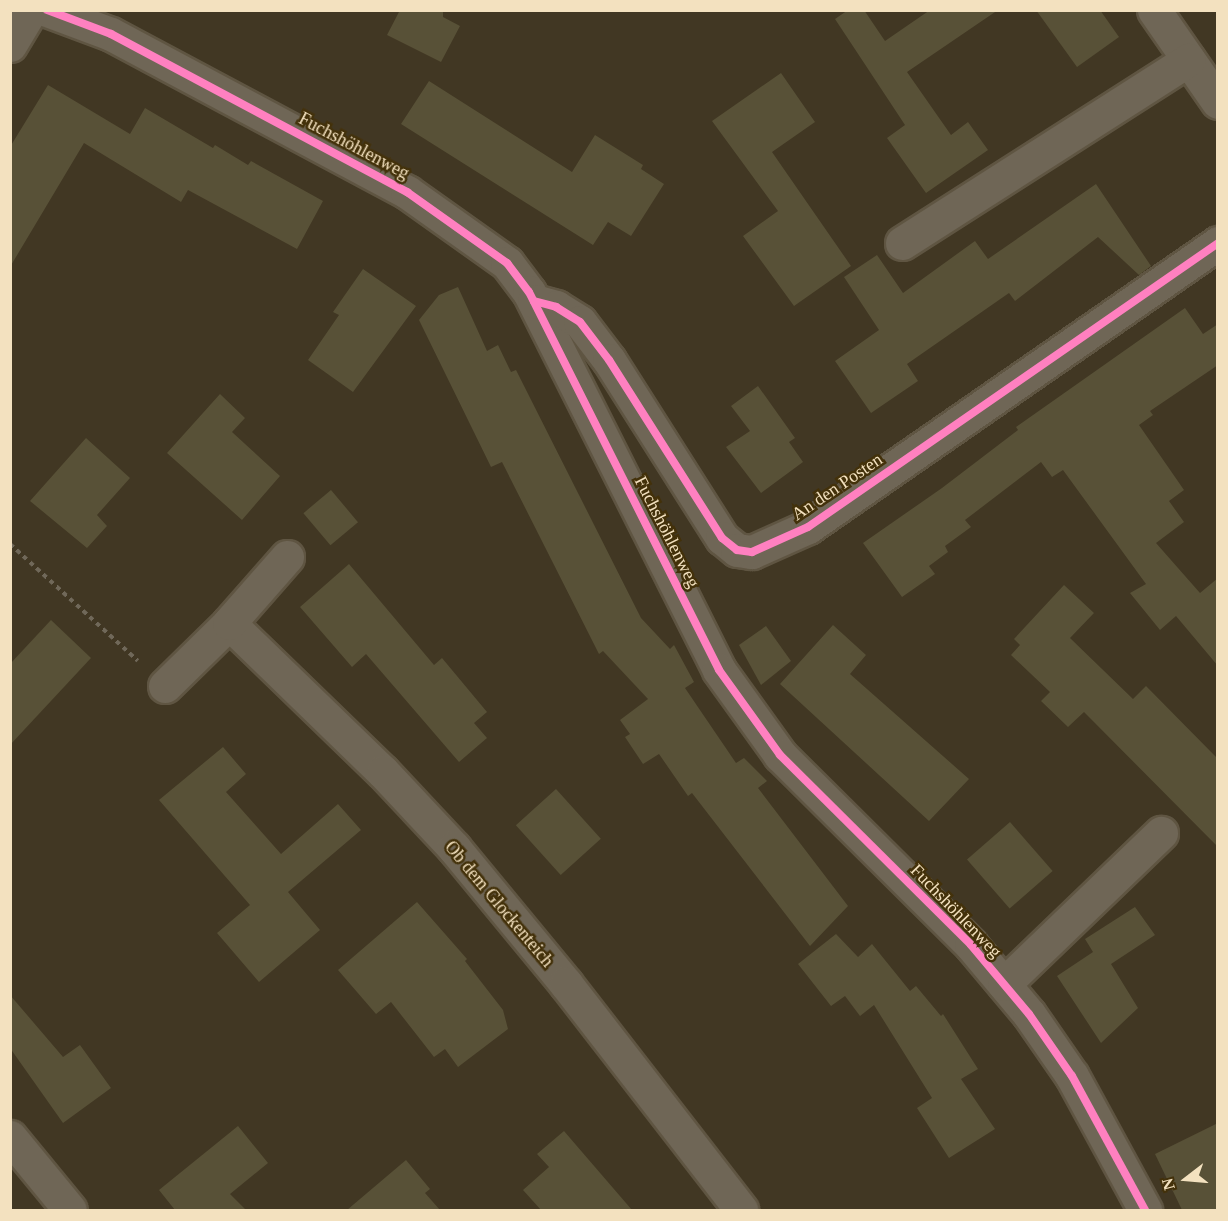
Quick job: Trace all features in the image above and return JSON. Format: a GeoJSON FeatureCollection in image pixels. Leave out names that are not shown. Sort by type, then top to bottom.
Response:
{"type":"FeatureCollection","features":[{"type":"Feature","properties":{"kind":"street"},"geometry":{"type":"LineString","coordinates":[[10,45],[31,10]]}},
{"type":"Feature","properties":{"kind":"street","name":"Fuchshöhlenweg"},"geometry":{"type":"LineString","coordinates":[[47,10],[111,34],[407,192],[507,263],[534,301],[719,670],[780,755],[972,945],[1004,984],[1072,1076],[1145,1210]]}},
{"type":"Feature","properties":{"kind":"street"},"geometry":{"type":"LineString","coordinates":[[1154,10],[1218,102]]}},
{"type":"Feature","properties":{"kind":"street"},"geometry":{"type":"LineString","coordinates":[[902,243],[1188,60]]}},
{"type":"Feature","properties":{"kind":"street","name":"An den Posten"},"geometry":{"type":"LineString","coordinates":[[534,301],[556,307],[580,322],[609,360],[722,538],[737,550],[752,552],[808,527],[1218,243]]}},
{"type":"Feature","properties":{"kind":"street"},"geometry":{"type":"LineString","coordinates":[[165,686],[229,622],[287,557]]}},
{"type":"Feature","properties":{"kind":"street","name":"Ob dem Glockenteich"},"geometry":{"type":"LineString","coordinates":[[229,622],[383,772],[454,848],[566,984],[741,1210]]}},
{"type":"Feature","properties":{"kind":"street"},"geometry":{"type":"LineString","coordinates":[[1004,984],[1161,833]]}},
{"type":"Feature","properties":{"kind":"street"},"geometry":{"type":"LineString","coordinates":[[10,1137],[70,1210]]}},
{"type":"Feature","properties":{"kind":"path"},"geometry":{"type":"LineString","coordinates":[[10,544],[165,686]]}},
{"type":"Feature","properties":{"kind":"building"},"geometry":{"type":"Polygon","coordinates":[[[400,10],[443,10],[443,17],[460,26],[441,62],[387,35],[400,10]]]}},
{"type":"Feature","properties":{"kind":"building"},"geometry":{"type":"Polygon","coordinates":[[[848,10],[864,10],[885,41],[930,10],[998,10],[907,72],[951,135],[968,122],[988,150],[926,193],[887,138],[905,125],[835,19],[848,10]]]}},
{"type":"Feature","properties":{"kind":"building"},"geometry":{"type":"Polygon","coordinates":[[[1036,10],[1100,10],[1119,37],[1077,67],[1036,10]]]}},
{"type":"Feature","properties":{"kind":"building"},"geometry":{"type":"Polygon","coordinates":[[[781,73],[815,122],[772,152],[851,266],[794,306],[743,236],[778,211],[712,121],[781,73]]]}},
{"type":"Feature","properties":{"kind":"building"},"geometry":{"type":"Polygon","coordinates":[[[429,81],[572,172],[595,135],[643,165],[641,169],[664,184],[631,236],[608,222],[593,245],[401,124],[429,81]]]}},
{"type":"Feature","properties":{"kind":"building"},"geometry":{"type":"Polygon","coordinates":[[[48,85],[130,134],[145,108],[213,148],[215,145],[248,165],[251,161],[323,201],[297,249],[188,190],[181,202],[84,143],[10,267],[10,147],[48,85]]]}},
{"type":"Feature","properties":{"kind":"building"},"geometry":{"type":"Polygon","coordinates":[[[1096,184],[1151,266],[1139,275],[1098,237],[1015,301],[1009,293],[907,364],[918,381],[871,413],[835,361],[879,330],[844,277],[877,255],[903,293],[975,241],[988,259],[1096,184]]]}},
{"type":"Feature","properties":{"kind":"building"},"geometry":{"type":"Polygon","coordinates":[[[363,269],[416,306],[353,392],[308,360],[339,315],[333,312],[363,269]]]}},
{"type":"Feature","properties":{"kind":"building"},"geometry":{"type":"Polygon","coordinates":[[[458,287],[487,351],[498,345],[511,372],[516,370],[641,618],[670,649],[674,645],[694,682],[685,688],[736,763],[744,758],[767,781],[758,788],[848,906],[810,946],[692,793],[688,796],[659,754],[643,764],[625,737],[630,734],[620,720],[648,699],[603,651],[599,654],[502,462],[491,467],[419,320],[439,295],[458,287]]]}},
{"type":"Feature","properties":{"kind":"building"},"geometry":{"type":"Polygon","coordinates":[[[1185,308],[1203,334],[1218,324],[1218,365],[1150,411],[1153,415],[1139,425],[1184,490],[1169,501],[1184,522],[1156,543],[1200,593],[1218,578],[1218,666],[1176,616],[1160,630],[1130,593],[1146,584],[1063,470],[1052,477],[1041,462],[965,520],[971,527],[945,546],[948,552],[929,566],[935,574],[902,597],[863,543],[942,488],[1018,430],[1016,427],[1185,308]]]}},
{"type":"Feature","properties":{"kind":"building"},"geometry":{"type":"Polygon","coordinates":[[[758,386],[795,438],[789,442],[803,462],[761,493],[726,447],[750,431],[731,406],[758,386]]]}},
{"type":"Feature","properties":{"kind":"building"},"geometry":{"type":"Polygon","coordinates":[[[220,394],[245,418],[232,432],[280,476],[242,520],[167,453],[220,394]]]}},
{"type":"Feature","properties":{"kind":"building"},"geometry":{"type":"Polygon","coordinates":[[[86,438],[130,478],[97,515],[107,526],[87,548],[30,501],[86,438]]]}},
{"type":"Feature","properties":{"kind":"building"},"geometry":{"type":"Polygon","coordinates":[[[331,490],[358,522],[330,545],[303,513],[331,490]]]}},
{"type":"Feature","properties":{"kind":"building"},"geometry":{"type":"Polygon","coordinates":[[[349,564],[434,665],[442,658],[487,712],[474,723],[487,738],[459,762],[366,654],[352,667],[300,607],[349,564]]]}},
{"type":"Feature","properties":{"kind":"building"},"geometry":{"type":"Polygon","coordinates":[[[1064,585],[1094,613],[1070,638],[1133,699],[1146,686],[1218,759],[1218,847],[1084,712],[1068,727],[1041,701],[1050,692],[1011,655],[1020,645],[1014,639],[1064,585]]]}},
{"type":"Feature","properties":{"kind":"building"},"geometry":{"type":"Polygon","coordinates":[[[51,620],[91,658],[10,745],[10,664],[51,620]]]}},
{"type":"Feature","properties":{"kind":"building"},"geometry":{"type":"Polygon","coordinates":[[[833,625],[866,655],[850,674],[969,779],[929,821],[780,684],[833,625]]]}},
{"type":"Feature","properties":{"kind":"building"},"geometry":{"type":"Polygon","coordinates":[[[766,626],[791,661],[761,685],[739,645],[766,626]]]}},
{"type":"Feature","properties":{"kind":"building"},"geometry":{"type":"Polygon","coordinates":[[[223,747],[246,774],[226,792],[281,854],[338,804],[361,830],[288,892],[320,930],[259,982],[217,933],[250,905],[159,800],[223,747]]]}},
{"type":"Feature","properties":{"kind":"building"},"geometry":{"type":"Polygon","coordinates":[[[556,789],[601,839],[561,875],[516,825],[556,789]]]}},
{"type":"Feature","properties":{"kind":"building"},"geometry":{"type":"Polygon","coordinates":[[[1010,822],[1053,871],[1010,908],[967,859],[1010,822]]]}},
{"type":"Feature","properties":{"kind":"building"},"geometry":{"type":"Polygon","coordinates":[[[417,902],[467,959],[465,961],[503,1010],[508,1029],[458,1067],[445,1049],[434,1057],[391,1002],[376,1014],[338,970],[417,902]]]}},
{"type":"Feature","properties":{"kind":"building"},"geometry":{"type":"Polygon","coordinates":[[[1135,907],[1155,935],[1111,964],[1138,1008],[1101,1043],[1057,976],[1093,952],[1085,939],[1135,907]]]}},
{"type":"Feature","properties":{"kind":"building"},"geometry":{"type":"Polygon","coordinates":[[[836,934],[858,957],[872,944],[910,991],[916,986],[941,1016],[943,1014],[978,1069],[961,1079],[995,1129],[949,1158],[917,1108],[932,1098],[874,1005],[860,1016],[845,996],[831,1006],[798,964],[836,934]]]}},
{"type":"Feature","properties":{"kind":"building"},"geometry":{"type":"Polygon","coordinates":[[[10,995],[63,1057],[80,1045],[111,1088],[63,1123],[10,1048],[10,995]]]}},
{"type":"Feature","properties":{"kind":"building"},"geometry":{"type":"Polygon","coordinates":[[[1218,1123],[1218,1210],[1182,1210],[1155,1154],[1218,1123]]]}},
{"type":"Feature","properties":{"kind":"building"},"geometry":{"type":"Polygon","coordinates":[[[238,1126],[268,1163],[230,1194],[246,1210],[175,1210],[159,1190],[238,1126]]]}},
{"type":"Feature","properties":{"kind":"building"},"geometry":{"type":"Polygon","coordinates":[[[564,1131],[632,1210],[541,1210],[523,1190],[549,1167],[537,1154],[564,1131]]]}},
{"type":"Feature","properties":{"kind":"building"},"geometry":{"type":"Polygon","coordinates":[[[406,1160],[430,1189],[425,1193],[440,1210],[347,1210],[406,1160]]]}},
{"type":"Feature","properties":{"kind":"cycle path"},"geometry":{"type":"LineString","coordinates":[[47,10],[111,34],[407,192],[507,263],[529,292],[719,670],[780,755],[971,945],[1029,1014],[1072,1076],[1145,1210]]}},
{"type":"Feature","properties":{"kind":"cycle path"},"geometry":{"type":"LineString","coordinates":[[534,301],[556,307],[580,322],[609,360],[722,538],[737,550],[752,552],[808,527],[1218,243]]}}]}
